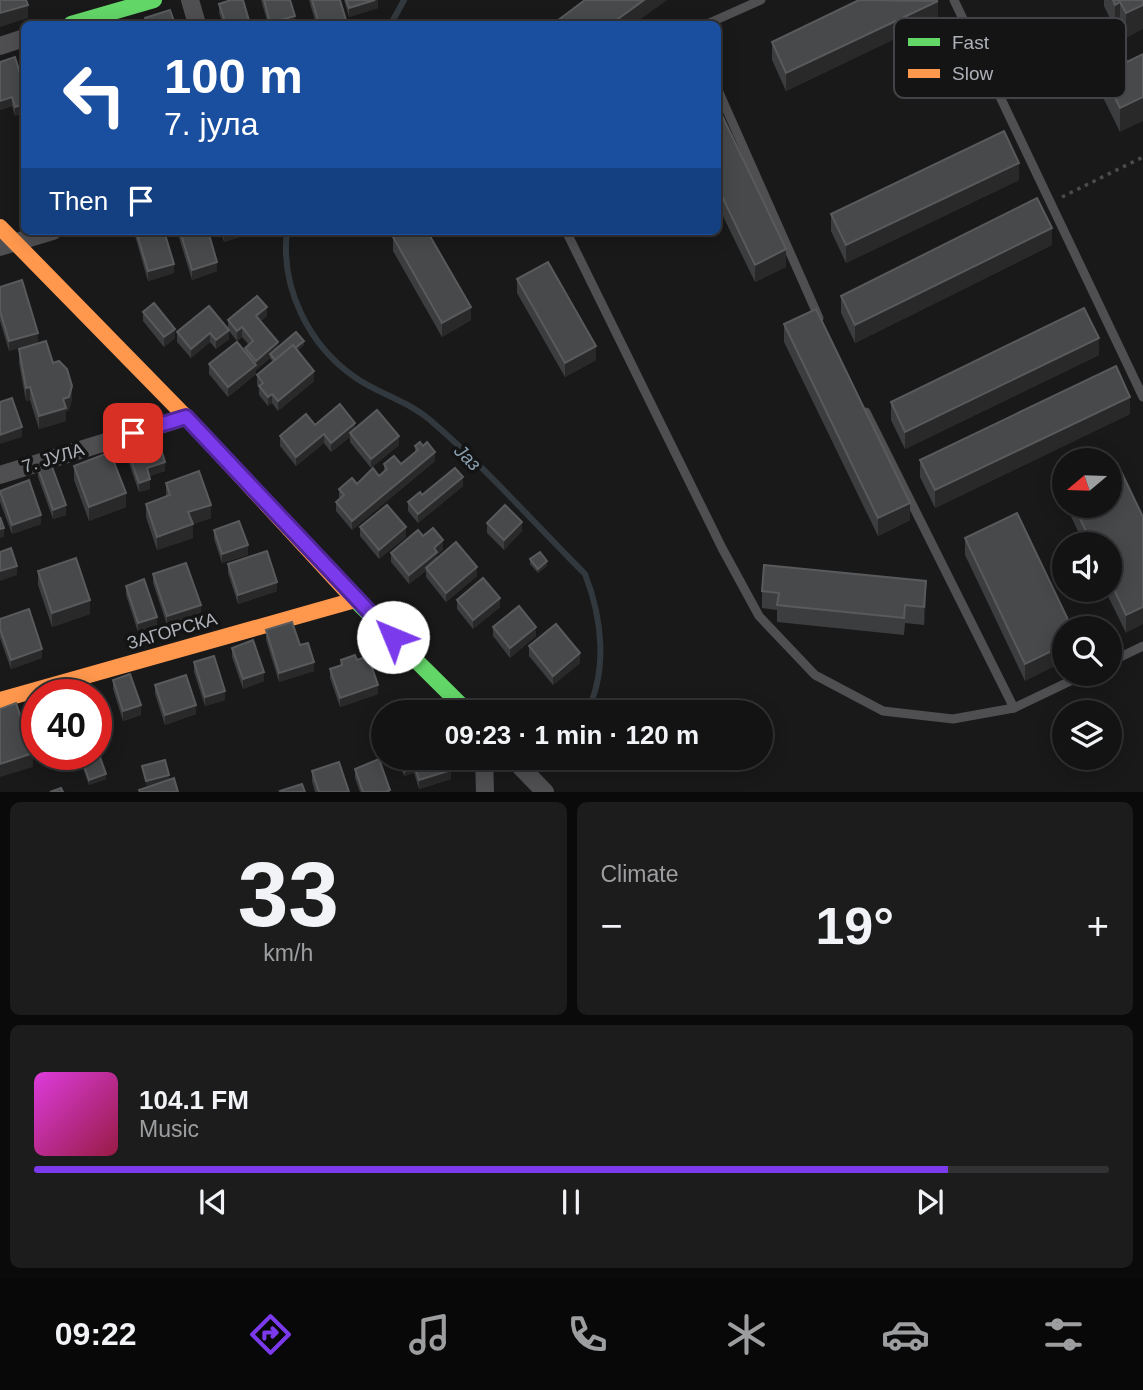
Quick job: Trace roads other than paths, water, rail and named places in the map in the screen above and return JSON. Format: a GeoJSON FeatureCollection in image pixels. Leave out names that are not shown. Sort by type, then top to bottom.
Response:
{"type":"FeatureCollection","features":[{"type":"Feature","properties":{"kind":"street"},"geometry":{"type":"LineString","coordinates":[[81,21],[154,0]]}},
{"type":"Feature","properties":{"kind":"street"},"geometry":{"type":"LineString","coordinates":[[190,0],[196,21]]}},
{"type":"Feature","properties":{"kind":"street"},"geometry":{"type":"LineString","coordinates":[[0,46],[21,39]]}},
{"type":"Feature","properties":{"kind":"street"},"geometry":{"type":"LineString","coordinates":[[0,227],[7,245],[186,417],[355,600],[456,700]]}},
{"type":"Feature","properties":{"kind":"street"},"geometry":{"type":"LineString","coordinates":[[7,245],[41,235]]}},
{"type":"Feature","properties":{"kind":"street","name":"7. ЈУЛА"},"geometry":{"type":"LineString","coordinates":[[0,475],[186,417]]}},
{"type":"Feature","properties":{"kind":"street","name":"ЗАГОРСКА"},"geometry":{"type":"LineString","coordinates":[[0,700],[355,600]]}},
{"type":"Feature","properties":{"kind":"street"},"geometry":{"type":"LineString","coordinates":[[484,770],[485,792]]}},
{"type":"Feature","properties":{"kind":"street"},"geometry":{"type":"LineString","coordinates":[[524,770],[545,792]]}},
{"type":"Feature","properties":{"kind":"lane"},"geometry":{"type":"LineString","coordinates":[[714,21],[761,0]]}},
{"type":"Feature","properties":{"kind":"lane"},"geometry":{"type":"LineString","coordinates":[[954,0],[963,18]]}},
{"type":"Feature","properties":{"kind":"lane"},"geometry":{"type":"LineString","coordinates":[[721,97],[825,330]]}},
{"type":"Feature","properties":{"kind":"lane"},"geometry":{"type":"LineString","coordinates":[[1001,98],[1143,397]]}},
{"type":"Feature","properties":{"kind":"lane"},"geometry":{"type":"LineString","coordinates":[[568,235],[722,548],[759,616],[816,675],[883,711],[953,719],[1014,708],[1060,686]]}},
{"type":"Feature","properties":{"kind":"lane"},"geometry":{"type":"LineString","coordinates":[[862,403],[1014,708]]}},
{"type":"Feature","properties":{"kind":"lane"},"geometry":{"type":"LineString","coordinates":[[1122,656],[1143,646]]}},
{"type":"Feature","properties":{"kind":"waterway","name":"Јаз"},"geometry":{"type":"LineString","coordinates":[[393,21],[404,0]]}},
{"type":"Feature","properties":{"kind":"waterway","name":"Јаз"},"geometry":{"type":"LineString","coordinates":[[287,235],[288,274],[293,294],[301,314],[324,350],[356,378],[430,420],[490,476],[585,574],[599,626],[600,643],[598,678],[592,700]]}}]}
